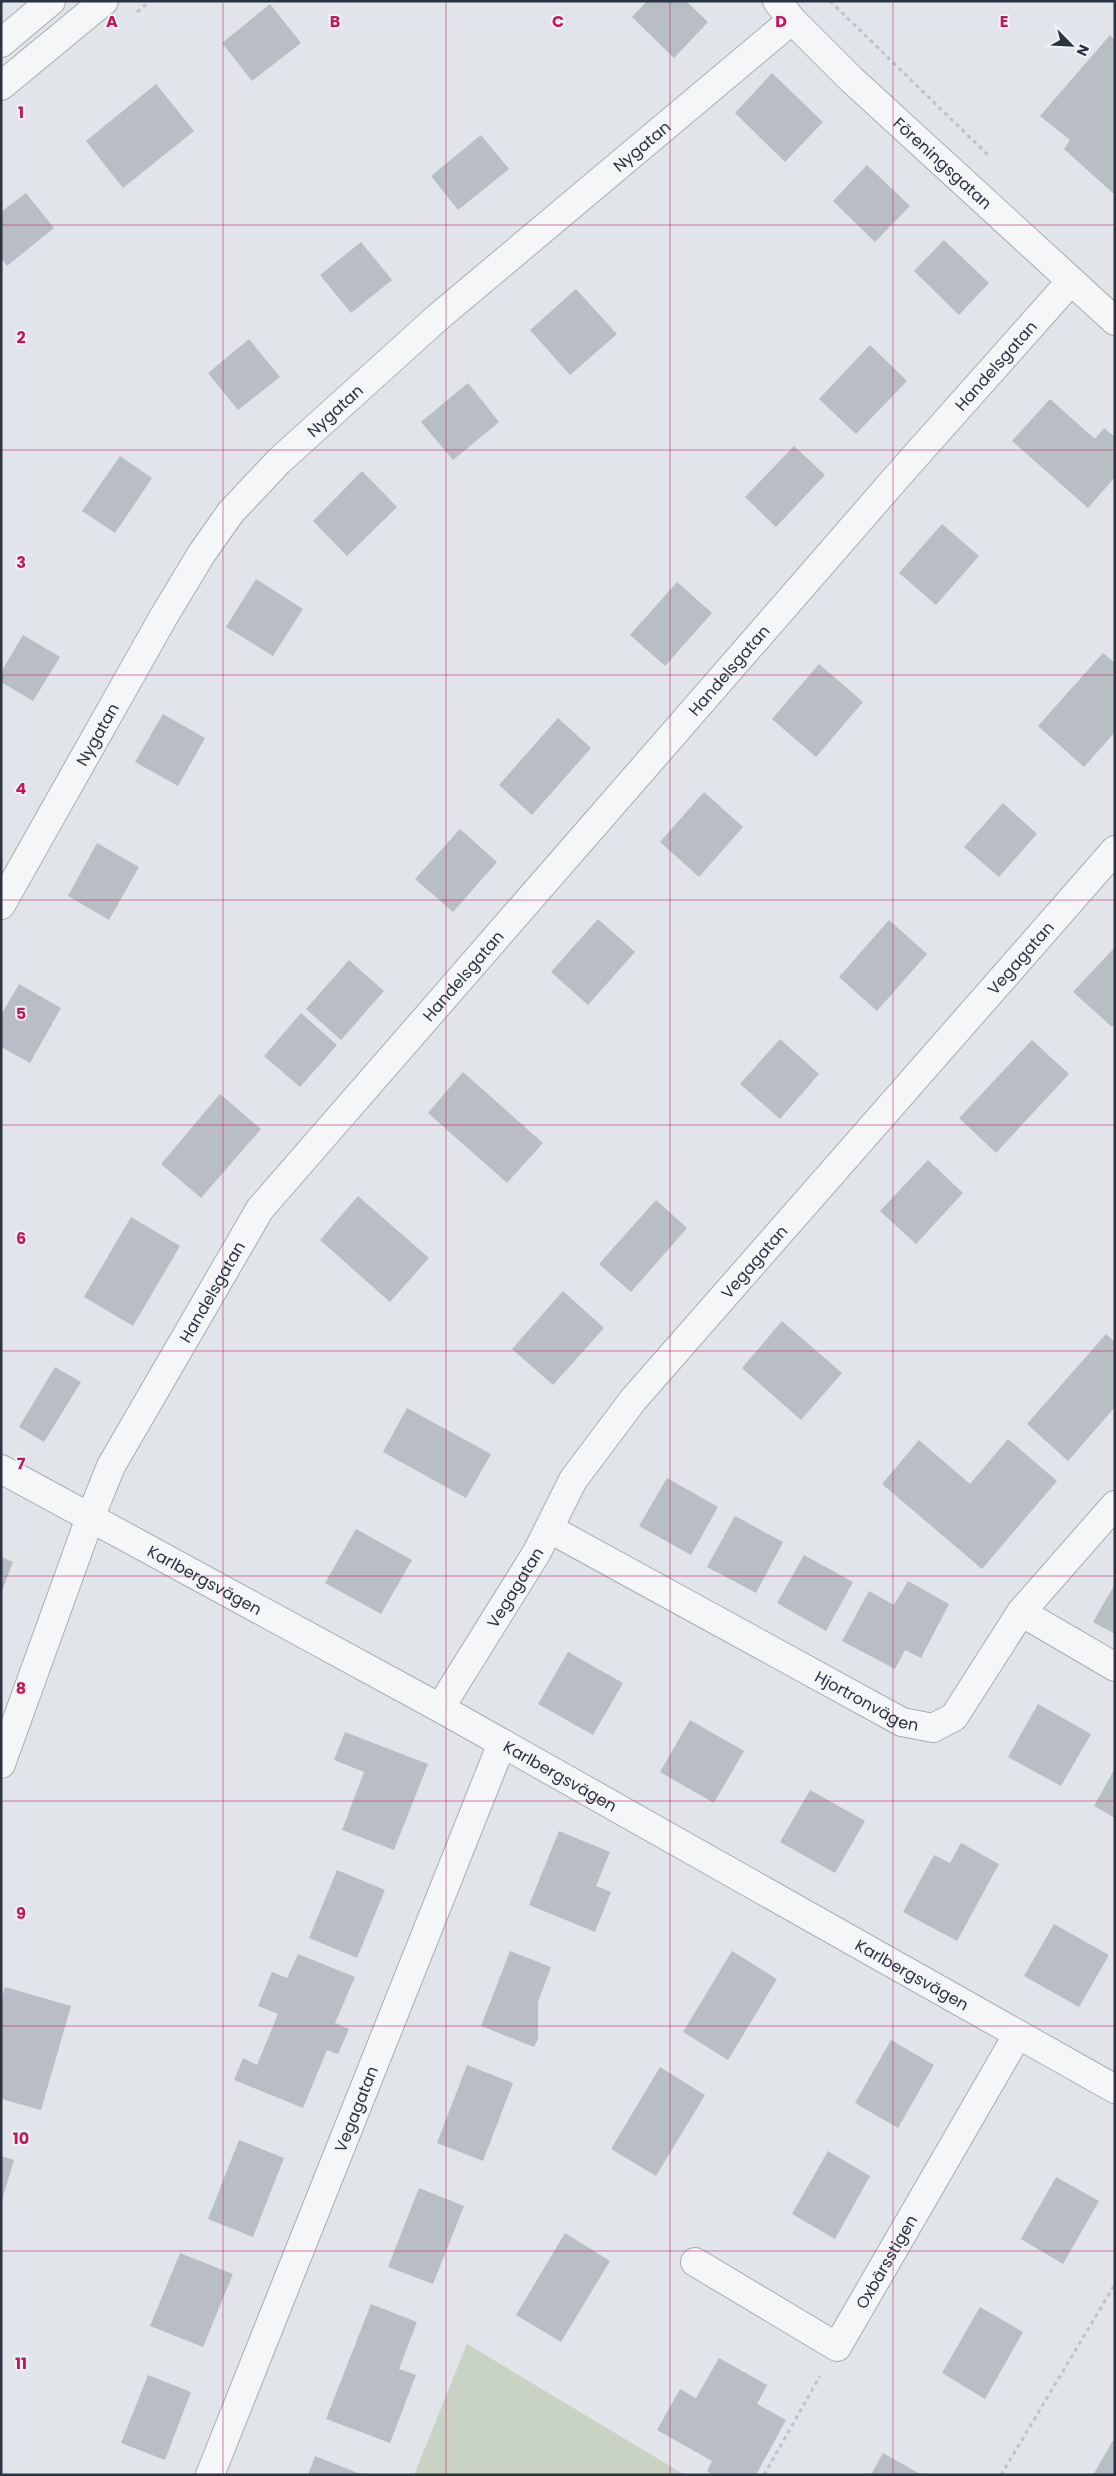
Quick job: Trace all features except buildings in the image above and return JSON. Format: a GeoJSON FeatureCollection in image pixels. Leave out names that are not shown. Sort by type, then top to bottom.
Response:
{"type":"FeatureCollection","features":[{"type":"Feature","properties":{"kind":"street"},"geometry":{"type":"LineString","coordinates":[[1,43],[51,1]]}},
{"type":"Feature","properties":{"kind":"street"},"geometry":{"type":"LineString","coordinates":[[1,86],[104,1]]}},
{"type":"Feature","properties":{"kind":"street","name":"Föreningsgatan"},"geometry":{"type":"LineString","coordinates":[[785,11],[851,79],[1115,321]]}},
{"type":"Feature","properties":{"kind":"street","name":"Nygatan"},"geometry":{"type":"LineString","coordinates":[[1,905],[169,608],[202,553],[231,512],[286,454],[785,11]]}},
{"type":"Feature","properties":{"kind":"street","name":"Handelsgatan"},"geometry":{"type":"LineString","coordinates":[[1,1764],[90,1518],[111,1466],[260,1209],[903,470],[1071,281]]}},
{"type":"Feature","properties":{"kind":"street","name":"Vegagatan"},"geometry":{"type":"LineString","coordinates":[[440,1708],[550,1529],[573,1480],[633,1400],[1115,850]]}},
{"type":"Feature","properties":{"kind":"street","name":"Karlbergsvägen"},"geometry":{"type":"LineString","coordinates":[[1,1469],[502,1742],[1115,2089]]}},
{"type":"Feature","properties":{"kind":"street","name":"Hjortronvägen"},"geometry":{"type":"LineString","coordinates":[[550,1529],[902,1722],[933,1728],[954,1717],[1021,1612],[1115,1506]]}},
{"type":"Feature","properties":{"kind":"street"},"geometry":{"type":"LineString","coordinates":[[1021,1612],[1115,1667]]}},
{"type":"Feature","properties":{"kind":"street","name":"Vegagatan"},"geometry":{"type":"LineString","coordinates":[[210,2475],[502,1742]]}},
{"type":"Feature","properties":{"kind":"street","name":"Oxbärsstigen"},"geometry":{"type":"LineString","coordinates":[[837,2347],[1018,2034]]}},
{"type":"Feature","properties":{"kind":"street"},"geometry":{"type":"LineString","coordinates":[[695,2262],[837,2347]]}},
{"type":"Feature","properties":{"kind":"path"},"geometry":{"type":"LineString","coordinates":[[830,1],[996,163]]}},
{"type":"Feature","properties":{"kind":"path"},"geometry":{"type":"LineString","coordinates":[[1001,2475],[1115,2284]]}},
{"type":"Feature","properties":{"kind":"path"},"geometry":{"type":"LineString","coordinates":[[764,2475],[837,2347]]}},
{"type":"Feature","properties":{"kind":"green space"},"geometry":{"type":"Polygon","coordinates":[[[467,2344],[685,2475],[414,2475],[467,2344]]]}}]}
